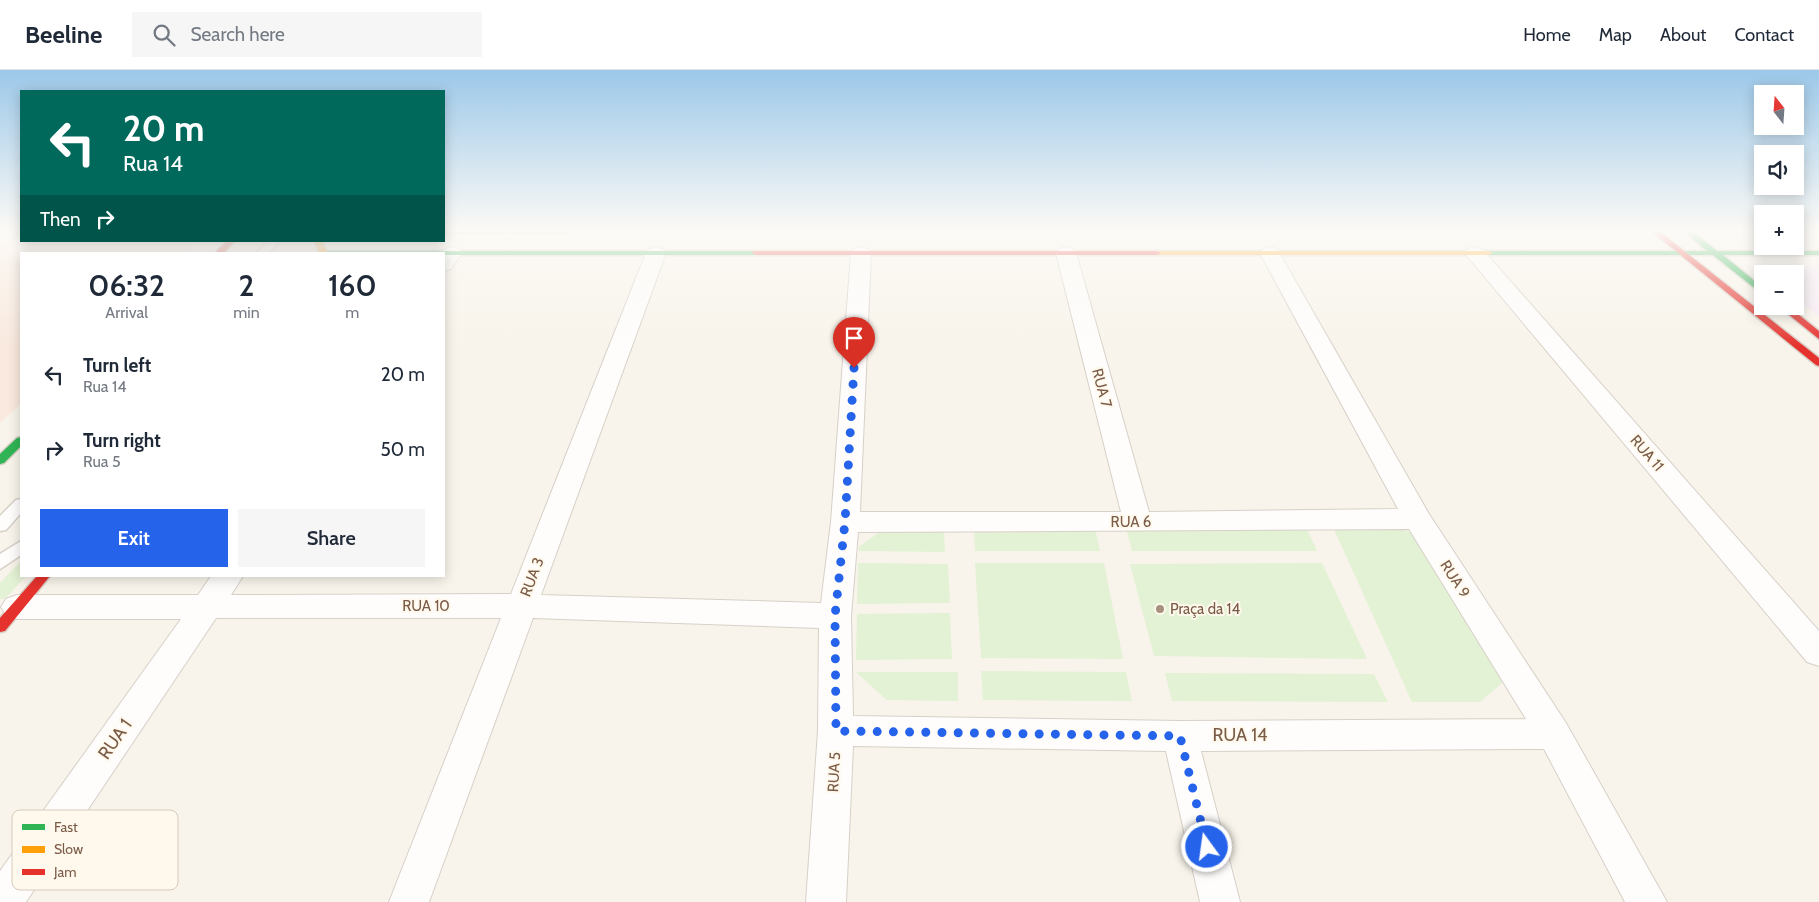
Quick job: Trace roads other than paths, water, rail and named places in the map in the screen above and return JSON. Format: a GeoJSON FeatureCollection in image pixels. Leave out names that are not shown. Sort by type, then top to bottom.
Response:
{"type":"FeatureCollection","features":[{"type":"Feature","properties":{"kind":"street","name":"RUA 3"},"geometry":{"type":"LineString","coordinates":[[409,902],[650,270]]}},
{"type":"Feature","properties":{"kind":"street","name":"RUA 5"},"geometry":{"type":"LineString","coordinates":[[826,902],[836,731],[835,616],[845,522],[860,270]]}},
{"type":"Feature","properties":{"kind":"street","name":"RUA 7"},"geometry":{"type":"LineString","coordinates":[[1071,270],[1138,522]]}},
{"type":"Feature","properties":{"kind":"street","name":"RUA 9"},"geometry":{"type":"LineString","coordinates":[[1279,270],[1417,519],[1554,734],[1647,902]]}},
{"type":"Feature","properties":{"kind":"street","name":"RUA 11"},"geometry":{"type":"LineString","coordinates":[[1490,270],[1819,653]]}},
{"type":"Feature","properties":{"kind":"street"},"geometry":{"type":"LineString","coordinates":[[1704,270],[1819,363]]}},
{"type":"Feature","properties":{"kind":"street"},"geometry":{"type":"LineString","coordinates":[[1736,270],[1754,284]]}},
{"type":"Feature","properties":{"kind":"street"},"geometry":{"type":"LineString","coordinates":[[1793,315],[1819,336]]}},
{"type":"Feature","properties":{"kind":"street"},"geometry":{"type":"LineString","coordinates":[[0,460],[20,441]]}},
{"type":"Feature","properties":{"kind":"street","name":"RUA 6"},"geometry":{"type":"LineString","coordinates":[[845,522],[1138,522],[1417,519]]}},
{"type":"Feature","properties":{"kind":"street"},"geometry":{"type":"LineString","coordinates":[[9,617],[43,577]]}},
{"type":"Feature","properties":{"kind":"street","name":"RUA 1"},"geometry":{"type":"LineString","coordinates":[[66,810],[227,577]]}},
{"type":"Feature","properties":{"kind":"street","name":"RUA 10"},"geometry":{"type":"LineString","coordinates":[[9,617],[207,607],[521,606],[835,616]]}},
{"type":"Feature","properties":{"kind":"street","name":"RUA 14"},"geometry":{"type":"LineString","coordinates":[[836,731],[1180,736],[1554,734]]}},
{"type":"Feature","properties":{"kind":"street"},"geometry":{"type":"LineString","coordinates":[[1180,736],[1220,902]]}},
{"type":"Feature","properties":{"kind":"street","name":"RUA 1"},"geometry":{"type":"LineString","coordinates":[[2,902],[12,888]]}},
{"type":"Feature","properties":{"kind":"lane"},"geometry":{"type":"LineString","coordinates":[[0,526],[20,505]]}},
{"type":"Feature","properties":{"kind":"lane"},"geometry":{"type":"LineString","coordinates":[[0,562],[20,547]]}},
{"type":"Feature","properties":{"kind":"place","name":"Praça da 14"},"geometry":{"type":"Point","coordinates":[1160,609]}}]}
